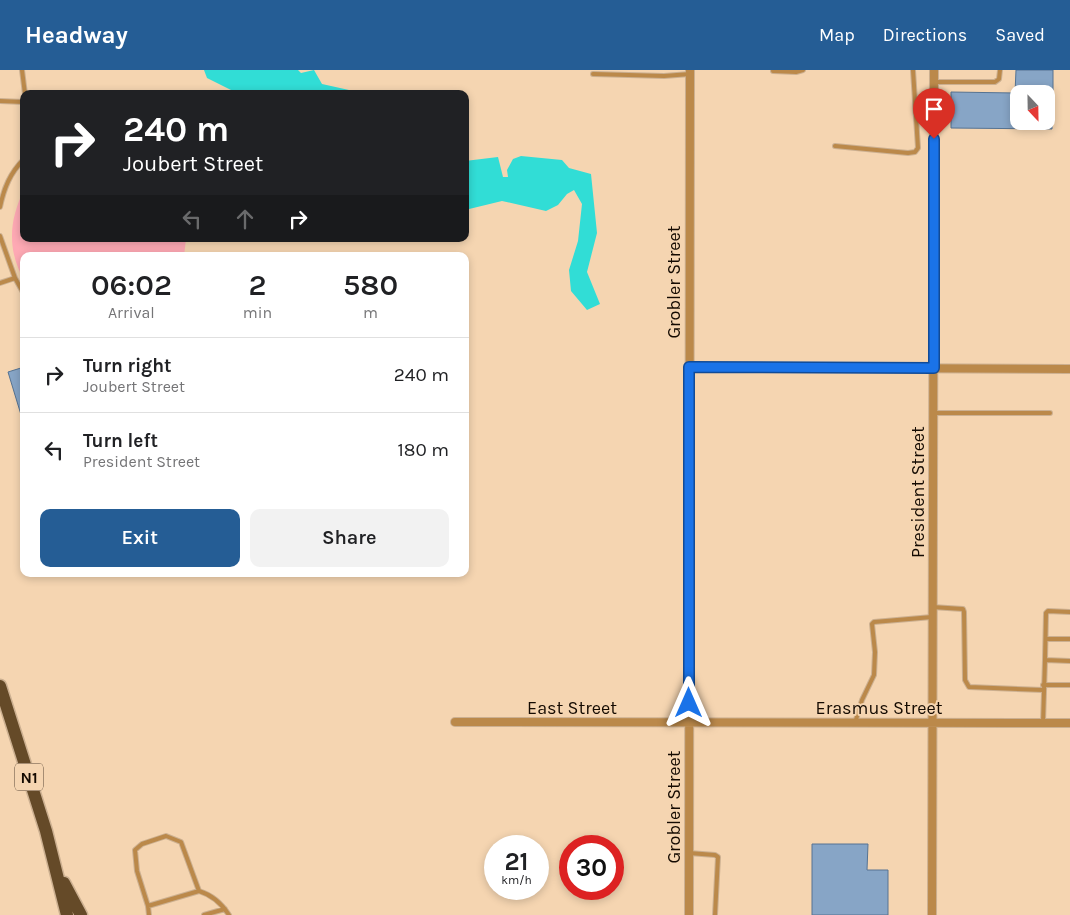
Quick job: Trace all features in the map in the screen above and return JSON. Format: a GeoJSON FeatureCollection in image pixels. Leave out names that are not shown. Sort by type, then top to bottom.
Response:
{"type":"FeatureCollection","features":[{"type":"Feature","properties":{"kind":"highway","name":"N1"},"geometry":{"type":"LineString","coordinates":[[0,686],[46,831],[67,915]]}},
{"type":"Feature","properties":{"kind":"highway","name":"N1"},"geometry":{"type":"LineString","coordinates":[[56,868],[80,915]]}},
{"type":"Feature","properties":{"kind":"street","name":"President Street"},"geometry":{"type":"LineString","coordinates":[[932,915],[934,70]]}},
{"type":"Feature","properties":{"kind":"street","name":"Grobler Street"},"geometry":{"type":"LineString","coordinates":[[689,915],[690,72]]}},
{"type":"Feature","properties":{"kind":"street"},"geometry":{"type":"LineString","coordinates":[[689,367],[1070,369]]}},
{"type":"Feature","properties":{"kind":"street","name":"East Street"},"geometry":{"type":"LineString","coordinates":[[455,722],[689,723]]}},
{"type":"Feature","properties":{"kind":"street","name":"Erasmus Street"},"geometry":{"type":"LineString","coordinates":[[689,723],[1070,723]]}},
{"type":"Feature","properties":{"kind":"lane"},"geometry":{"type":"LineString","coordinates":[[22,70],[24,90]]}},
{"type":"Feature","properties":{"kind":"lane"},"geometry":{"type":"LineString","coordinates":[[773,70],[796,72],[802,70]]}},
{"type":"Feature","properties":{"kind":"lane"},"geometry":{"type":"LineString","coordinates":[[835,146],[908,153],[915,152],[918,148],[913,70]]}},
{"type":"Feature","properties":{"kind":"lane"},"geometry":{"type":"LineString","coordinates":[[934,82],[995,82],[999,79],[1000,70]]}},
{"type":"Feature","properties":{"kind":"lane"},"geometry":{"type":"LineString","coordinates":[[593,74],[664,76],[690,72]]}},
{"type":"Feature","properties":{"kind":"lane"},"geometry":{"type":"LineString","coordinates":[[0,101],[20,102]]}},
{"type":"Feature","properties":{"kind":"lane"},"geometry":{"type":"LineString","coordinates":[[0,207],[9,178],[20,165]]}},
{"type":"Feature","properties":{"kind":"lane"},"geometry":{"type":"LineString","coordinates":[[0,236],[14,278],[20,288]]}},
{"type":"Feature","properties":{"kind":"lane"},"geometry":{"type":"LineString","coordinates":[[0,283],[14,278]]}},
{"type":"Feature","properties":{"kind":"lane"},"geometry":{"type":"LineString","coordinates":[[934,413],[1050,413]]}},
{"type":"Feature","properties":{"kind":"lane"},"geometry":{"type":"LineString","coordinates":[[932,607],[963,609],[965,680],[969,687],[1044,688],[1070,685]]}},
{"type":"Feature","properties":{"kind":"lane"},"geometry":{"type":"LineString","coordinates":[[1043,723],[1046,613],[1048,611],[1070,612]]}},
{"type":"Feature","properties":{"kind":"lane"},"geometry":{"type":"LineString","coordinates":[[855,723],[862,700],[874,675],[875,652],[872,624],[874,622],[932,617]]}},
{"type":"Feature","properties":{"kind":"lane"},"geometry":{"type":"LineString","coordinates":[[1046,639],[1070,639]]}},
{"type":"Feature","properties":{"kind":"lane"},"geometry":{"type":"LineString","coordinates":[[1045,660],[1070,661]]}},
{"type":"Feature","properties":{"kind":"lane"},"geometry":{"type":"LineString","coordinates":[[149,915],[135,857],[136,850],[142,844],[166,836],[181,842],[199,891]]}},
{"type":"Feature","properties":{"kind":"lane"},"geometry":{"type":"LineString","coordinates":[[689,852],[718,857],[715,915]]}},
{"type":"Feature","properties":{"kind":"lane"},"geometry":{"type":"LineString","coordinates":[[148,906],[199,891],[207,893],[226,909],[229,915]]}},
{"type":"Feature","properties":{"kind":"lane"},"geometry":{"type":"LineString","coordinates":[[204,915],[226,909]]}},
{"type":"Feature","properties":{"kind":"shaded area"},"geometry":{"type":"Polygon","coordinates":[[[20,199],[20,242],[186,242],[184,252],[20,252],[20,271],[15,258],[12,235],[15,212],[20,199]]]}},
{"type":"Feature","properties":{"kind":"water"},"geometry":{"type":"Polygon","coordinates":[[[204,70],[298,70],[301,73],[314,70],[322,84],[349,90],[231,90],[207,78],[204,70]]]}},
{"type":"Feature","properties":{"kind":"water"},"geometry":{"type":"Polygon","coordinates":[[[521,156],[562,160],[569,168],[591,174],[597,233],[587,272],[600,304],[587,310],[571,291],[569,270],[578,241],[582,204],[574,190],[567,194],[558,205],[546,211],[502,201],[469,209],[469,161],[498,157],[503,177],[508,177],[507,170],[513,159],[521,156]]]}},
{"type":"Feature","properties":{"kind":"building"},"geometry":{"type":"Polygon","coordinates":[[[1016,70],[1053,70],[1053,85],[1015,85],[1016,70]]]}},
{"type":"Feature","properties":{"kind":"building"},"geometry":{"type":"Polygon","coordinates":[[[951,92],[1010,93],[1010,129],[951,128],[951,92]]]}},
{"type":"Feature","properties":{"kind":"building"},"geometry":{"type":"Polygon","coordinates":[[[20,368],[20,411],[8,372],[20,368]]]}},
{"type":"Feature","properties":{"kind":"building"},"geometry":{"type":"Polygon","coordinates":[[[812,844],[868,844],[867,870],[888,870],[888,915],[812,915],[812,844]]]}},
{"type":"Feature","properties":{"kind":"route"},"geometry":{"type":"LineString","coordinates":[[689,703],[689,367],[934,368],[934,139]]}}]}
